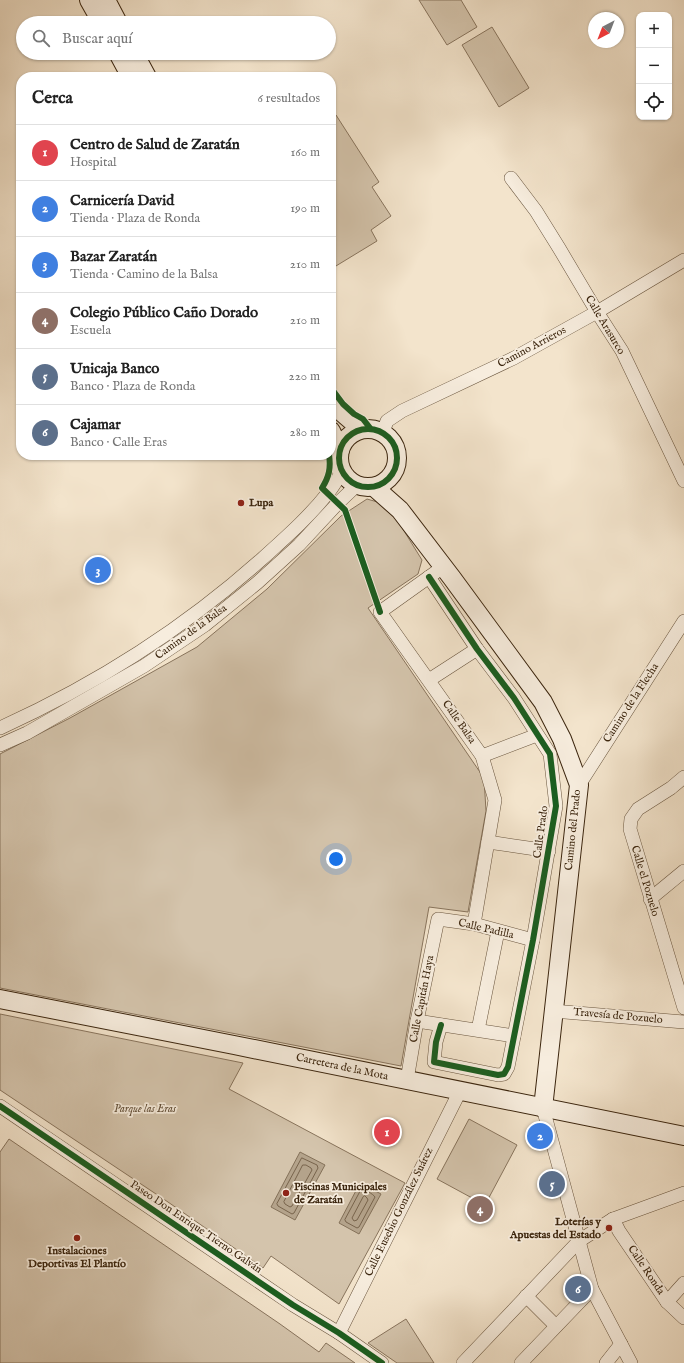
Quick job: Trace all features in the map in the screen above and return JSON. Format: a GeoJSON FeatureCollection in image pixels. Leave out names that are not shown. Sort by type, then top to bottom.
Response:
{"type":"FeatureCollection","features":[{"type":"Feature","properties":{"kind":"main road"},"geometry":{"type":"LineString","coordinates":[[90,0],[98,16]]}},
{"type":"Feature","properties":{"kind":"main road"},"geometry":{"type":"LineString","coordinates":[[106,0],[114,16]]}},
{"type":"Feature","properties":{"kind":"main road"},"geometry":{"type":"LineString","coordinates":[[122,60],[128,72]]}},
{"type":"Feature","properties":{"kind":"main road"},"geometry":{"type":"LineString","coordinates":[[138,60],[144,72]]}},
{"type":"Feature","properties":{"kind":"main road"},"geometry":{"type":"LineString","coordinates":[[336,406],[361,429]]}},
{"type":"Feature","properties":{"kind":"main road"},"geometry":{"type":"LineString","coordinates":[[370,428],[383,432],[390,437],[395,444],[397,452],[398,461],[396,469],[391,477],[380,485],[365,486],[346,477],[342,472],[340,465],[340,450],[342,443],[353,432],[361,429],[370,428]]}},
{"type":"Feature","properties":{"kind":"main road"},"geometry":{"type":"LineString","coordinates":[[336,442],[340,450]]}},
{"type":"Feature","properties":{"kind":"main road","name":"Camino del Prado"},"geometry":{"type":"LineString","coordinates":[[391,477],[400,510],[436,572],[543,702],[562,739],[579,785],[543,1108]]}},
{"type":"Feature","properties":{"kind":"main road","name":"Camino del Prado"},"geometry":{"type":"LineString","coordinates":[[365,486],[400,510]]}},
{"type":"Feature","properties":{"kind":"main road","name":"Carretera de la Mota"},"geometry":{"type":"LineString","coordinates":[[0,999],[684,1136]]}},
{"type":"Feature","properties":{"kind":"street","name":"Calle Arasurco"},"geometry":{"type":"LineString","coordinates":[[511,178],[536,212],[622,351],[684,481]]}},
{"type":"Feature","properties":{"kind":"street","name":"Camino Arrieros"},"geometry":{"type":"LineString","coordinates":[[383,432],[387,421],[402,411],[514,358],[597,312],[684,260]]}},
{"type":"Feature","properties":{"kind":"street","name":"Camino de la Balsa"},"geometry":{"type":"LineString","coordinates":[[0,728],[88,683],[139,653],[195,614],[246,574],[289,535],[328,494],[342,472]]}},
{"type":"Feature","properties":{"kind":"street","name":"Camino de la Balsa"},"geometry":{"type":"LineString","coordinates":[[0,744],[34,729],[144,666],[205,625],[257,583],[294,549],[338,503],[365,486]]}},
{"type":"Feature","properties":{"kind":"street","name":"Calle Prado"},"geometry":{"type":"LineString","coordinates":[[436,572],[478,648],[514,698],[550,754],[556,806],[533,940],[508,1067],[504,1074],[498,1075],[434,1062],[436,1042],[441,1025]]}},
{"type":"Feature","properties":{"kind":"street","name":"Calle Balsa"},"geometry":{"type":"LineString","coordinates":[[436,572],[380,612],[482,756],[495,800],[474,924]]}},
{"type":"Feature","properties":{"kind":"street","name":"Camino de la Flecha"},"geometry":{"type":"LineString","coordinates":[[579,785],[684,621]]}},
{"type":"Feature","properties":{"kind":"street"},"geometry":{"type":"LineString","coordinates":[[429,680],[478,648]]}},
{"type":"Feature","properties":{"kind":"street"},"geometry":{"type":"LineString","coordinates":[[537,735],[536,719],[543,702]]}},
{"type":"Feature","properties":{"kind":"street"},"geometry":{"type":"LineString","coordinates":[[482,756],[537,735],[549,741],[562,739]]}},
{"type":"Feature","properties":{"kind":"street","name":"Calle el Pozuelo"},"geometry":{"type":"LineString","coordinates":[[684,777],[671,788],[638,809],[631,819],[630,829],[684,1008]]}},
{"type":"Feature","properties":{"kind":"street"},"geometry":{"type":"LineString","coordinates":[[488,842],[549,851]]}},
{"type":"Feature","properties":{"kind":"street"},"geometry":{"type":"LineString","coordinates":[[650,899],[684,871]]}},
{"type":"Feature","properties":{"kind":"street","name":"Calle Padilla"},"geometry":{"type":"LineString","coordinates":[[438,918],[474,924],[533,940]]}},
{"type":"Feature","properties":{"kind":"street","name":"Calle Capitán Haya"},"geometry":{"type":"LineString","coordinates":[[407,1080],[417,1021],[438,918]]}},
{"type":"Feature","properties":{"kind":"street"},"geometry":{"type":"LineString","coordinates":[[478,1030],[498,931]]}},
{"type":"Feature","properties":{"kind":"street","name":"Travesía de Pozuelo"},"geometry":{"type":"LineString","coordinates":[[553,1011],[684,1022]]}},
{"type":"Feature","properties":{"kind":"street"},"geometry":{"type":"LineString","coordinates":[[417,1021],[514,1036]]}},
{"type":"Feature","properties":{"kind":"street","name":"Calle Eusebio González Suárez"},"geometry":{"type":"LineString","coordinates":[[339,1333],[460,1091]]}},
{"type":"Feature","properties":{"kind":"street","name":"Paseo Don Enrique Tierno Galván"},"geometry":{"type":"LineString","coordinates":[[0,1106],[292,1305],[339,1333],[382,1363]]}},
{"type":"Feature","properties":{"kind":"street"},"geometry":{"type":"LineString","coordinates":[[543,1108],[592,1289],[631,1363]]}},
{"type":"Feature","properties":{"kind":"street"},"geometry":{"type":"LineString","coordinates":[[463,1363],[579,1241],[613,1219],[684,1193]]}},
{"type":"Feature","properties":{"kind":"street","name":"Calle Ronda"},"geometry":{"type":"LineString","coordinates":[[613,1219],[619,1231],[667,1302],[684,1318]]}},
{"type":"Feature","properties":{"kind":"street"},"geometry":{"type":"LineString","coordinates":[[667,1302],[684,1282]]}},
{"type":"Feature","properties":{"kind":"street"},"geometry":{"type":"LineString","coordinates":[[526,1360],[592,1289]]}},
{"type":"Feature","properties":{"kind":"street"},"geometry":{"type":"LineString","coordinates":[[526,1296],[556,1326]]}},
{"type":"Feature","properties":{"kind":"street"},"geometry":{"type":"LineString","coordinates":[[606,1363],[621,1344]]}},
{"type":"Feature","properties":{"kind":"green space"},"geometry":{"type":"Polygon","coordinates":[[[419,0],[461,0],[477,27],[447,45],[419,0]]]}},
{"type":"Feature","properties":{"kind":"green space"},"geometry":{"type":"Polygon","coordinates":[[[492,27],[529,88],[499,107],[462,45],[492,27]]]}},
{"type":"Feature","properties":{"kind":"green space"},"geometry":{"type":"Polygon","coordinates":[[[336,115],[379,182],[372,187],[391,216],[371,230],[377,241],[336,266],[336,115]]]}},
{"type":"Feature","properties":{"kind":"green space"},"geometry":{"type":"Polygon","coordinates":[[[367,499],[388,505],[422,560],[418,574],[368,608],[484,778],[486,811],[468,912],[429,907],[401,1066],[0,988],[0,754],[70,718],[197,647],[267,589],[341,516],[367,499]]]}},
{"type":"Feature","properties":{"kind":"green space","name":"Parque las Eras"},"geometry":{"type":"Polygon","coordinates":[[[0,1014],[243,1063],[229,1089],[405,1183],[339,1304],[271,1256],[263,1268],[168,1202],[0,1090],[0,1014]]]}},
{"type":"Feature","properties":{"kind":"green space"},"geometry":{"type":"Polygon","coordinates":[[[469,1119],[517,1145],[485,1205],[437,1179],[469,1119]]]}},
{"type":"Feature","properties":{"kind":"green space","name":"Instalaciones Deportivas El Plantío"},"geometry":{"type":"Polygon","coordinates":[[[9,1139],[319,1352],[326,1343],[355,1363],[0,1363],[0,1152],[9,1139]]]}},
{"type":"Feature","properties":{"kind":"green space"},"geometry":{"type":"Polygon","coordinates":[[[406,1319],[434,1363],[397,1363],[368,1343],[406,1319]]]}},
{"type":"Feature","properties":{"kind":"water"},"geometry":{"type":"Polygon","coordinates":[[[300,1152],[325,1165],[295,1220],[271,1207],[300,1152]]]}},
{"type":"Feature","properties":{"kind":"water"},"geometry":{"type":"Polygon","coordinates":[[[360,1183],[381,1194],[359,1234],[339,1223],[360,1183]]]}},
{"type":"Feature","properties":{"kind":"cycle path"},"geometry":{"type":"LineString","coordinates":[[336,395],[343,404],[354,414],[363,419],[370,428]]}},
{"type":"Feature","properties":{"kind":"cycle path"},"geometry":{"type":"LineString","coordinates":[[362,429],[374,429],[389,437],[397,452],[397,458],[397,464],[389,479],[374,487],[362,487],[347,479],[339,464],[339,452],[347,437],[362,429]]}},
{"type":"Feature","properties":{"kind":"cycle path"},"geometry":{"type":"LineString","coordinates":[[330,460],[329,472],[322,488],[345,510],[380,612]]}},
{"type":"Feature","properties":{"kind":"cycle path"},"geometry":{"type":"LineString","coordinates":[[429,577],[477,649],[514,698],[550,754],[556,806],[533,940],[508,1067],[504,1074],[498,1075],[434,1062],[436,1042],[441,1025]]}},
{"type":"Feature","properties":{"kind":"cycle path"},"geometry":{"type":"LineString","coordinates":[[0,1106],[293,1305],[339,1333],[382,1363]]}},
{"type":"Feature","properties":{"kind":"place","name":"Lupa"},"geometry":{"type":"Point","coordinates":[241,503]}},
{"type":"Feature","properties":{"kind":"place","name":"Bazar Zaratán"},"geometry":{"type":"Point","coordinates":[98,570]}},
{"type":"Feature","properties":{"kind":"place","name":"Centro de Salud de Zaratán"},"geometry":{"type":"Point","coordinates":[387,1132]}},
{"type":"Feature","properties":{"kind":"place","name":"Carnicería David"},"geometry":{"type":"Point","coordinates":[540,1136]}},
{"type":"Feature","properties":{"kind":"place","name":"Unicaja Banco"},"geometry":{"type":"Point","coordinates":[552,1184]}},
{"type":"Feature","properties":{"kind":"place","name":"Piscinas Municipales de Zaratán"},"geometry":{"type":"Point","coordinates":[286,1193]}},
{"type":"Feature","properties":{"kind":"place","name":"Colegio Público Caño Dorado"},"geometry":{"type":"Point","coordinates":[480,1209]}},
{"type":"Feature","properties":{"kind":"place","name":"Loterías y Apuestas del Estado"},"geometry":{"type":"Point","coordinates":[609,1228]}},
{"type":"Feature","properties":{"kind":"place","name":"Instalaciones Deportivas El Plantío"},"geometry":{"type":"Point","coordinates":[77,1238]}},
{"type":"Feature","properties":{"kind":"place","name":"Cajamar"},"geometry":{"type":"Point","coordinates":[578,1289]}}]}
